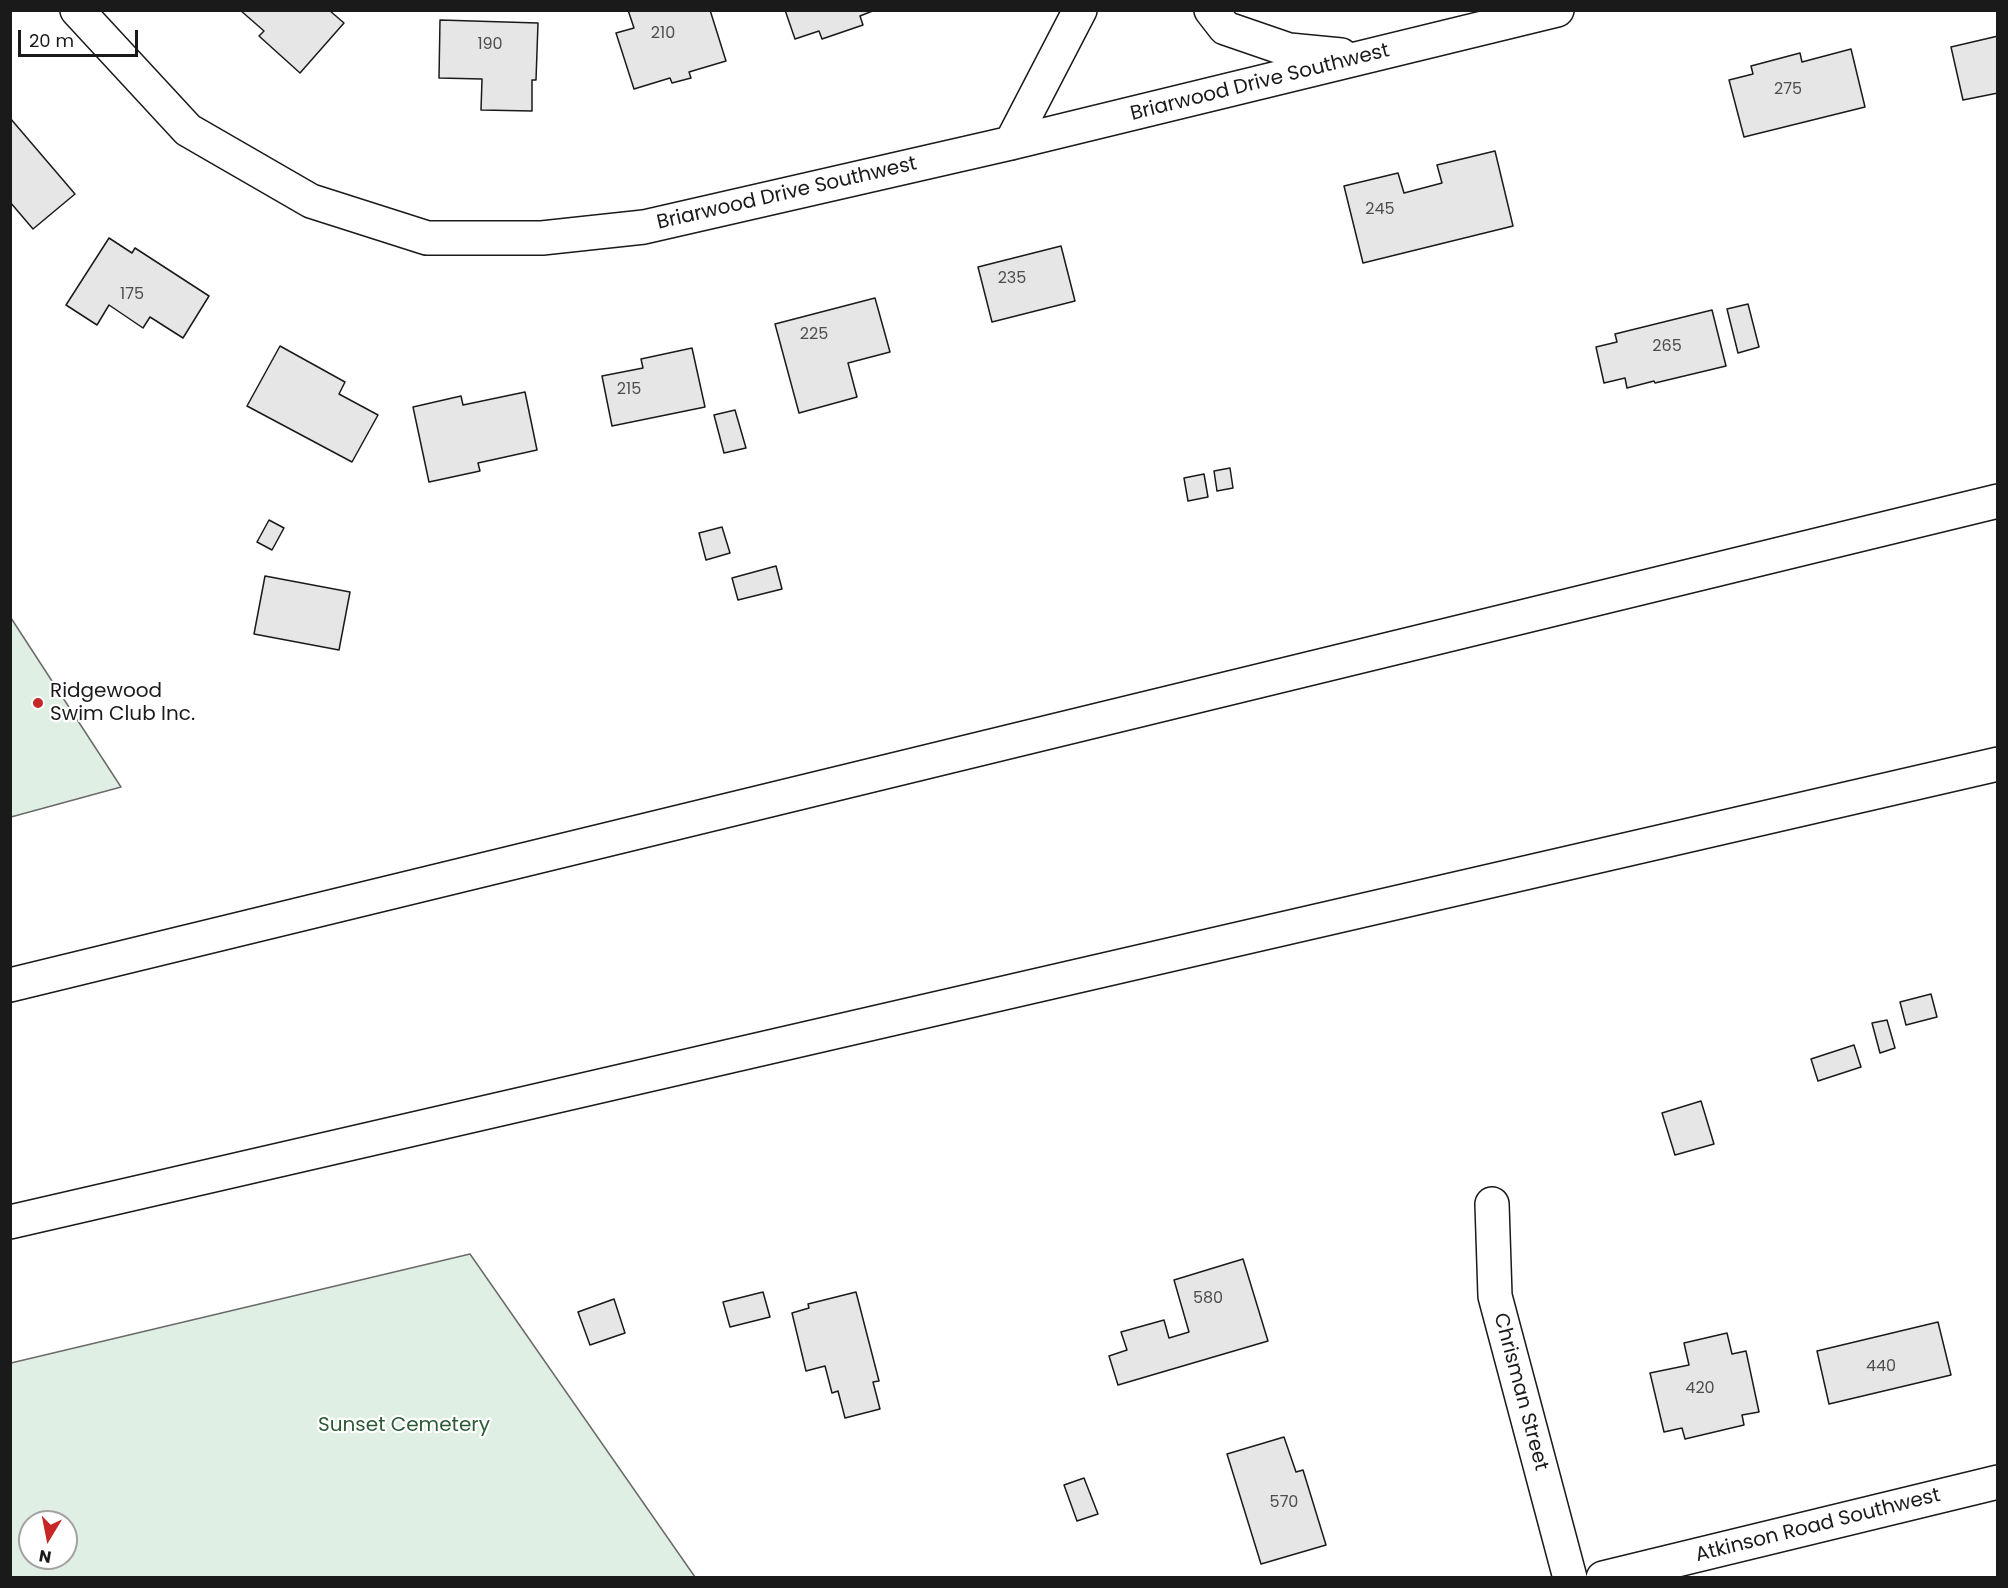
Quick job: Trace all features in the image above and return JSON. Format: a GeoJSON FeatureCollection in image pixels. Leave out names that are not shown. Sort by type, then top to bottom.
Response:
{"type":"FeatureCollection","features":[{"type":"Feature","properties":{"kind":"main road","name":"Briarwood Drive Southwest"},"geometry":{"type":"LineString","coordinates":[[77,10],[188,130],[311,201],[427,238],[542,238],[644,227],[1366,58],[1557,10]]}},
{"type":"Feature","properties":{"kind":"main road"},"geometry":{"type":"LineString","coordinates":[[1011,142],[1080,10]]}},
{"type":"Feature","properties":{"kind":"main road"},"geometry":{"type":"LineString","coordinates":[[1211,10],[1225,28],[1289,50],[1366,58]]}},
{"type":"Feature","properties":{"kind":"main road"},"geometry":{"type":"LineString","coordinates":[[10,986],[1998,501]]}},
{"type":"Feature","properties":{"kind":"main road"},"geometry":{"type":"LineString","coordinates":[[10,1222],[1998,764]]}},
{"type":"Feature","properties":{"kind":"main road","name":"Chrisman Street"},"geometry":{"type":"LineString","coordinates":[[1492,1204],[1495,1296],[1570,1578]]}},
{"type":"Feature","properties":{"kind":"main road","name":"Atkinson Road Southwest"},"geometry":{"type":"LineString","coordinates":[[1603,1578],[1998,1482]]}},
{"type":"Feature","properties":{"kind":"green space","name":"Ridgewood Swim Club Inc."},"geometry":{"type":"Polygon","coordinates":[[[11,618],[121,787],[11,817],[11,618]]]}},
{"type":"Feature","properties":{"kind":"green space","name":"Sunset Cemetery"},"geometry":{"type":"Polygon","coordinates":[[[470,1254],[695,1577],[11,1577],[11,1363],[470,1254]]]}},
{"type":"Feature","properties":{"kind":"building"},"geometry":{"type":"Polygon","coordinates":[[[240,10],[329,10],[344,23],[300,73],[259,36],[264,31],[240,10]]]}},
{"type":"Feature","properties":{"kind":"building"},"geometry":{"type":"Polygon","coordinates":[[[628,10],[710,10],[726,61],[689,72],[691,78],[672,83],[670,78],[634,89],[616,33],[634,28],[628,10]]]}},
{"type":"Feature","properties":{"kind":"building"},"geometry":{"type":"Polygon","coordinates":[[[785,10],[875,10],[860,16],[863,25],[822,39],[819,31],[795,39],[785,10]]]}},
{"type":"Feature","properties":{"kind":"building"},"geometry":{"type":"Polygon","coordinates":[[[440,20],[538,23],[536,80],[532,80],[532,111],[481,110],[482,79],[439,78],[440,20]]]}},
{"type":"Feature","properties":{"kind":"building"},"geometry":{"type":"Polygon","coordinates":[[[1998,36],[1998,93],[1963,100],[1951,47],[1998,36]]]}},
{"type":"Feature","properties":{"kind":"building"},"geometry":{"type":"Polygon","coordinates":[[[1851,49],[1865,107],[1744,137],[1729,80],[1753,74],[1751,66],[1800,53],[1802,62],[1851,49]]]}},
{"type":"Feature","properties":{"kind":"building"},"geometry":{"type":"Polygon","coordinates":[[[10,118],[75,194],[33,229],[10,202],[10,118]]]}},
{"type":"Feature","properties":{"kind":"building"},"geometry":{"type":"Polygon","coordinates":[[[1495,151],[1513,226],[1363,263],[1344,186],[1398,173],[1404,193],[1442,183],[1437,165],[1495,151]]]}},
{"type":"Feature","properties":{"kind":"building"},"geometry":{"type":"Polygon","coordinates":[[[109,238],[132,253],[135,248],[209,296],[183,338],[150,317],[143,328],[109,305],[97,325],[66,305],[109,238]]]}},
{"type":"Feature","properties":{"kind":"building"},"geometry":{"type":"Polygon","coordinates":[[[1061,246],[1075,301],[992,322],[978,267],[1061,246]]]}},
{"type":"Feature","properties":{"kind":"building"},"geometry":{"type":"Polygon","coordinates":[[[875,298],[890,352],[848,363],[857,397],[799,413],[775,324],[875,298]]]}},
{"type":"Feature","properties":{"kind":"building"},"geometry":{"type":"Polygon","coordinates":[[[1748,304],[1759,347],[1738,353],[1727,309],[1748,304]]]}},
{"type":"Feature","properties":{"kind":"building"},"geometry":{"type":"Polygon","coordinates":[[[1712,310],[1726,366],[1627,388],[1625,378],[1604,383],[1596,347],[1617,342],[1615,334],[1712,310]]]}},
{"type":"Feature","properties":{"kind":"building"},"geometry":{"type":"Polygon","coordinates":[[[280,346],[345,382],[339,394],[378,415],[352,462],[247,406],[280,346]]]}},
{"type":"Feature","properties":{"kind":"building"},"geometry":{"type":"Polygon","coordinates":[[[692,348],[705,407],[612,426],[602,376],[643,368],[641,359],[692,348]]]}},
{"type":"Feature","properties":{"kind":"building"},"geometry":{"type":"Polygon","coordinates":[[[525,392],[537,450],[478,463],[480,471],[429,482],[413,407],[461,396],[463,405],[525,392]]]}},
{"type":"Feature","properties":{"kind":"building"},"geometry":{"type":"Polygon","coordinates":[[[735,410],[746,448],[724,453],[714,415],[735,410]]]}},
{"type":"Feature","properties":{"kind":"building"},"geometry":{"type":"Polygon","coordinates":[[[1230,468],[1233,488],[1217,491],[1214,471],[1230,468]]]}},
{"type":"Feature","properties":{"kind":"building"},"geometry":{"type":"Polygon","coordinates":[[[1204,474],[1208,497],[1188,501],[1184,478],[1204,474]]]}},
{"type":"Feature","properties":{"kind":"building"},"geometry":{"type":"Polygon","coordinates":[[[269,520],[284,528],[272,550],[257,542],[269,520]]]}},
{"type":"Feature","properties":{"kind":"building"},"geometry":{"type":"Polygon","coordinates":[[[722,527],[730,553],[706,560],[699,533],[722,527]]]}},
{"type":"Feature","properties":{"kind":"building"},"geometry":{"type":"Polygon","coordinates":[[[776,566],[782,589],[738,600],[732,578],[776,566]]]}},
{"type":"Feature","properties":{"kind":"building"},"geometry":{"type":"Polygon","coordinates":[[[265,576],[350,592],[339,650],[254,634],[265,576]]]}},
{"type":"Feature","properties":{"kind":"building"},"geometry":{"type":"Polygon","coordinates":[[[1931,994],[1937,1017],[1906,1025],[1900,1002],[1931,994]]]}},
{"type":"Feature","properties":{"kind":"building"},"geometry":{"type":"Polygon","coordinates":[[[1887,1020],[1895,1048],[1880,1053],[1872,1023],[1887,1020]]]}},
{"type":"Feature","properties":{"kind":"building"},"geometry":{"type":"Polygon","coordinates":[[[1854,1045],[1861,1067],[1818,1081],[1811,1059],[1854,1045]]]}},
{"type":"Feature","properties":{"kind":"building"},"geometry":{"type":"Polygon","coordinates":[[[1701,1101],[1714,1144],[1675,1155],[1662,1113],[1701,1101]]]}},
{"type":"Feature","properties":{"kind":"building"},"geometry":{"type":"Polygon","coordinates":[[[1243,1259],[1268,1341],[1118,1385],[1109,1356],[1127,1350],[1121,1332],[1164,1320],[1169,1338],[1189,1332],[1174,1280],[1243,1259]]]}},
{"type":"Feature","properties":{"kind":"building"},"geometry":{"type":"Polygon","coordinates":[[[763,1292],[770,1317],[730,1327],[723,1302],[763,1292]]]}},
{"type":"Feature","properties":{"kind":"building"},"geometry":{"type":"Polygon","coordinates":[[[856,1292],[879,1381],[873,1382],[880,1409],[845,1418],[838,1391],[832,1393],[825,1366],[806,1371],[792,1313],[809,1308],[808,1304],[856,1292]]]}},
{"type":"Feature","properties":{"kind":"building"},"geometry":{"type":"Polygon","coordinates":[[[614,1299],[625,1333],[590,1345],[578,1312],[614,1299]]]}},
{"type":"Feature","properties":{"kind":"building"},"geometry":{"type":"Polygon","coordinates":[[[1938,1322],[1951,1375],[1829,1404],[1817,1351],[1938,1322]]]}},
{"type":"Feature","properties":{"kind":"building"},"geometry":{"type":"Polygon","coordinates":[[[1727,1333],[1732,1354],[1746,1351],[1759,1412],[1742,1415],[1744,1425],[1685,1439],[1682,1428],[1664,1432],[1650,1373],[1689,1365],[1684,1343],[1727,1333]]]}},
{"type":"Feature","properties":{"kind":"building"},"geometry":{"type":"Polygon","coordinates":[[[1284,1437],[1296,1472],[1303,1470],[1326,1545],[1261,1564],[1227,1454],[1284,1437]]]}},
{"type":"Feature","properties":{"kind":"building"},"geometry":{"type":"Polygon","coordinates":[[[1084,1478],[1098,1514],[1077,1521],[1064,1485],[1084,1478]]]}},
{"type":"Feature","properties":{"kind":"place","name":"Ridgewood Swim Club Inc."},"geometry":{"type":"Point","coordinates":[38,703]}}]}
